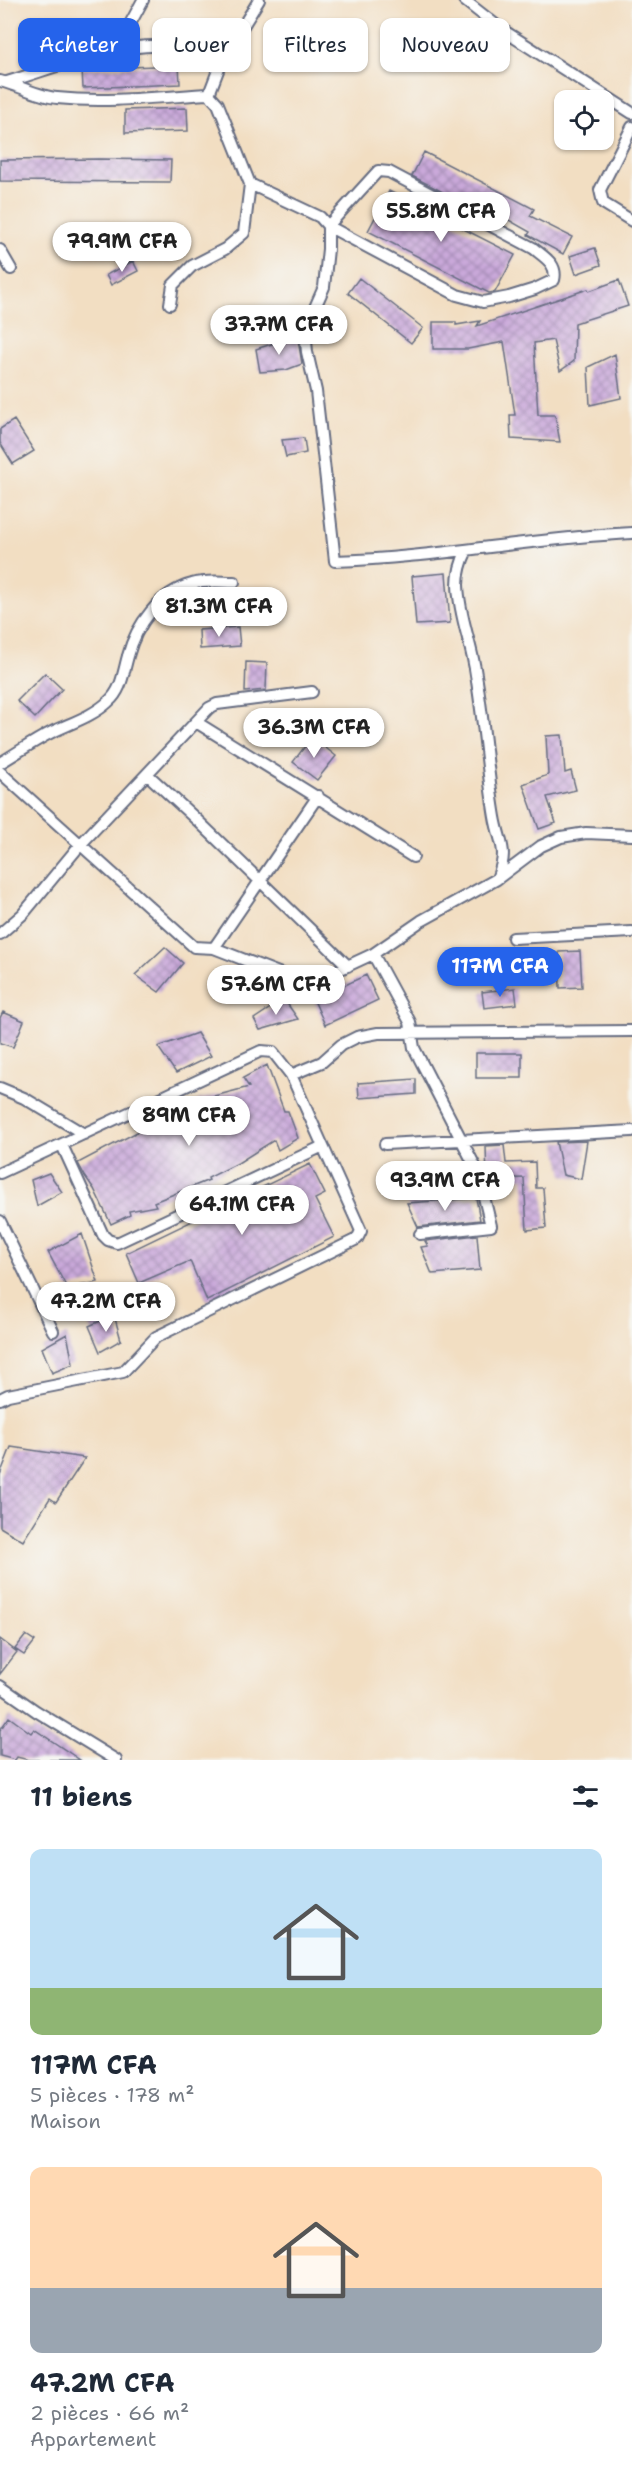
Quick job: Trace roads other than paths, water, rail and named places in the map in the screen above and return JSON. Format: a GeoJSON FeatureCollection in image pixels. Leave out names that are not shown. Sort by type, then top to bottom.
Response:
{"type":"FeatureCollection","features":[{"type":"Feature","properties":{"kind":"street"},"geometry":{"type":"LineString","coordinates":[[133,18],[143,0]]}},
{"type":"Feature","properties":{"kind":"street"},"geometry":{"type":"LineString","coordinates":[[248,18],[259,0]]}},
{"type":"Feature","properties":{"kind":"street"},"geometry":{"type":"LineString","coordinates":[[464,0],[501,29],[632,113]]}},
{"type":"Feature","properties":{"kind":"street"},"geometry":{"type":"LineString","coordinates":[[3,82],[37,72]]}},
{"type":"Feature","properties":{"kind":"street"},"geometry":{"type":"LineString","coordinates":[[209,94],[217,72]]}},
{"type":"Feature","properties":{"kind":"street"},"geometry":{"type":"LineString","coordinates":[[3,82],[55,98],[109,99],[209,94]]}},
{"type":"Feature","properties":{"kind":"street"},"geometry":{"type":"LineString","coordinates":[[170,304],[173,285],[192,266],[225,249],[244,232],[250,184],[218,104],[209,94]]}},
{"type":"Feature","properties":{"kind":"street"},"geometry":{"type":"LineString","coordinates":[[632,127],[600,190],[603,203],[632,221]]}},
{"type":"Feature","properties":{"kind":"street"},"geometry":{"type":"LineString","coordinates":[[250,184],[320,217],[327,226],[457,295],[483,302],[509,297],[549,283],[554,280],[556,272],[553,265],[533,249],[388,172],[378,171],[327,226],[328,249],[324,287],[305,330],[307,352],[316,391],[335,561],[392,559],[584,536],[632,533]]}},
{"type":"Feature","properties":{"kind":"street"},"geometry":{"type":"LineString","coordinates":[[0,250],[11,269]]}},
{"type":"Feature","properties":{"kind":"street"},"geometry":{"type":"LineString","coordinates":[[467,550],[461,562],[458,587],[476,672],[495,818],[504,847],[504,861],[497,879]]}},
{"type":"Feature","properties":{"kind":"street"},"geometry":{"type":"LineString","coordinates":[[0,763],[49,734],[95,712],[108,702],[119,690],[132,639],[146,618],[166,598],[180,588],[195,583],[234,582]]}},
{"type":"Feature","properties":{"kind":"street"},"geometry":{"type":"LineString","coordinates":[[0,934],[23,914],[80,845],[196,722],[217,704],[312,692]]}},
{"type":"Feature","properties":{"kind":"street"},"geometry":{"type":"LineString","coordinates":[[196,722],[413,856]]}},
{"type":"Feature","properties":{"kind":"street"},"geometry":{"type":"LineString","coordinates":[[0,772],[194,947],[214,948],[281,974],[307,981],[315,981],[373,954],[421,921],[497,879],[541,846],[561,837],[586,833],[632,835]]}},
{"type":"Feature","properties":{"kind":"street"},"geometry":{"type":"LineString","coordinates":[[148,775],[348,966]]}},
{"type":"Feature","properties":{"kind":"street"},"geometry":{"type":"LineString","coordinates":[[214,948],[318,796]]}},
{"type":"Feature","properties":{"kind":"street"},"geometry":{"type":"LineString","coordinates":[[513,938],[632,932]]}},
{"type":"Feature","properties":{"kind":"street"},"geometry":{"type":"LineString","coordinates":[[373,954],[410,1022],[414,1048],[478,1172],[490,1226],[420,1234]]}},
{"type":"Feature","properties":{"kind":"street"},"geometry":{"type":"LineString","coordinates":[[291,1075],[322,1062],[341,1045],[357,1037],[378,1034],[632,1031]]}},
{"type":"Feature","properties":{"kind":"street"},"geometry":{"type":"LineString","coordinates":[[0,1173],[261,1051],[273,1052],[291,1075],[321,1147],[361,1231],[357,1239],[156,1338],[123,1372],[8,1395],[0,1399]]}},
{"type":"Feature","properties":{"kind":"street"},"geometry":{"type":"LineString","coordinates":[[0,1088],[24,1098],[84,1134]]}},
{"type":"Feature","properties":{"kind":"street"},"geometry":{"type":"LineString","coordinates":[[385,1144],[632,1131]]}},
{"type":"Feature","properties":{"kind":"street"},"geometry":{"type":"LineString","coordinates":[[62,1144],[103,1235],[108,1240],[117,1243],[321,1147]]}},
{"type":"Feature","properties":{"kind":"street"},"geometry":{"type":"LineString","coordinates":[[0,1221],[53,1330]]}},
{"type":"Feature","properties":{"kind":"street"},"geometry":{"type":"LineString","coordinates":[[0,1686],[116,1760]]}}]}
